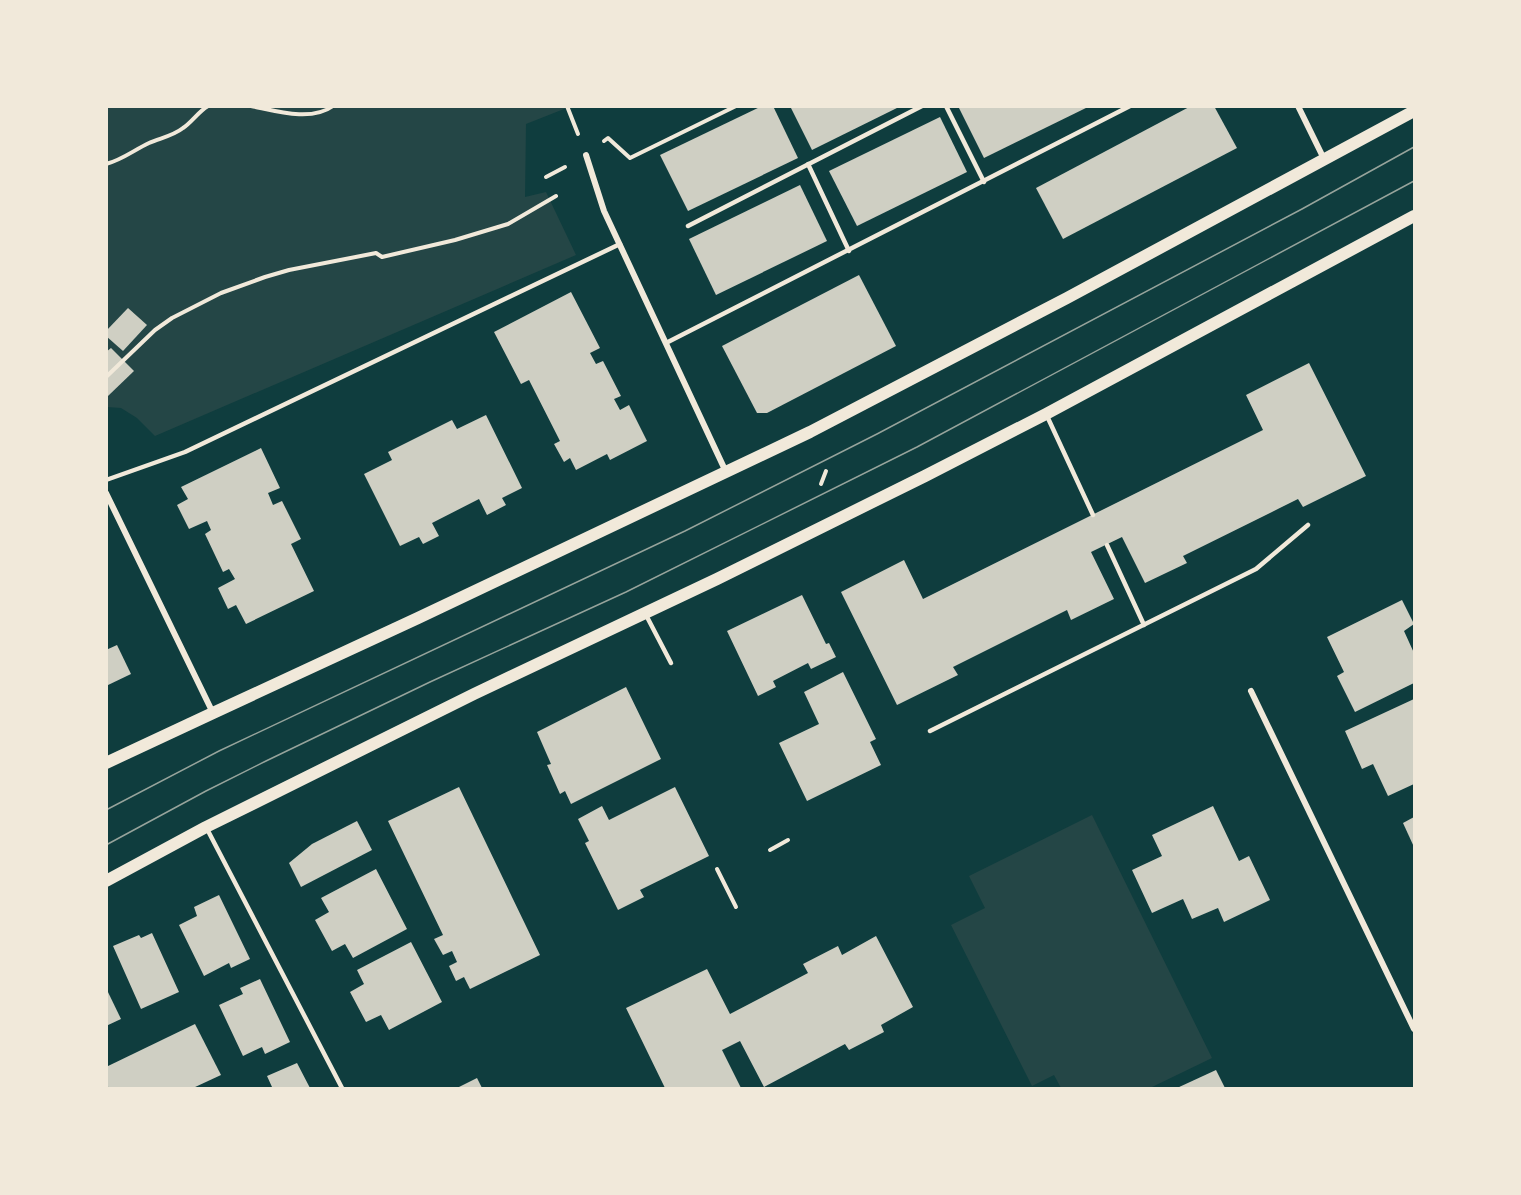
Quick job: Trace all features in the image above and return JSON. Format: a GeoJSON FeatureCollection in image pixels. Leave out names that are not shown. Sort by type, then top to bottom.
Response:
{"type":"FeatureCollection","features":[{"type":"Feature","properties":{"kind":"main road"},"geometry":{"type":"LineString","coordinates":[[106,763],[810,432],[1057,303],[1414,111]]}},
{"type":"Feature","properties":{"kind":"main road"},"geometry":{"type":"LineString","coordinates":[[106,881],[206,827],[474,694],[838,520],[1046,414],[1414,216]]}},
{"type":"Feature","properties":{"kind":"street"},"geometry":{"type":"LineString","coordinates":[[1298,106],[1324,159]]}},
{"type":"Feature","properties":{"kind":"street"},"geometry":{"type":"LineString","coordinates":[[586,155],[604,211],[726,472]]}},
{"type":"Feature","properties":{"kind":"street"},"geometry":{"type":"LineString","coordinates":[[106,493],[213,712]]}},
{"type":"Feature","properties":{"kind":"street"},"geometry":{"type":"LineString","coordinates":[[1251,691],[1414,1029]]}},
{"type":"Feature","properties":{"kind":"lane"},"geometry":{"type":"LineString","coordinates":[[688,226],[922,106]]}},
{"type":"Feature","properties":{"kind":"lane"},"geometry":{"type":"LineString","coordinates":[[946,106],[984,182]]}},
{"type":"Feature","properties":{"kind":"lane"},"geometry":{"type":"LineString","coordinates":[[666,344],[1130,106]]}},
{"type":"Feature","properties":{"kind":"lane"},"geometry":{"type":"LineString","coordinates":[[808,164],[849,251]]}},
{"type":"Feature","properties":{"kind":"lane"},"geometry":{"type":"LineString","coordinates":[[106,480],[185,452],[620,244]]}},
{"type":"Feature","properties":{"kind":"lane"},"geometry":{"type":"LineString","coordinates":[[1046,414],[1093,515]]}},
{"type":"Feature","properties":{"kind":"lane"},"geometry":{"type":"LineString","coordinates":[[930,731],[1256,568],[1308,525]]}},
{"type":"Feature","properties":{"kind":"lane"},"geometry":{"type":"LineString","coordinates":[[1107,545],[1144,625]]}},
{"type":"Feature","properties":{"kind":"lane"},"geometry":{"type":"LineString","coordinates":[[645,613],[672,663]]}},
{"type":"Feature","properties":{"kind":"lane"},"geometry":{"type":"LineString","coordinates":[[206,827],[342,1089]]}},
{"type":"Feature","properties":{"kind":"path"},"geometry":{"type":"LineString","coordinates":[[106,164],[116,162],[150,143],[174,134],[208,106]]}},
{"type":"Feature","properties":{"kind":"path"},"geometry":{"type":"LineString","coordinates":[[251,106],[288,114],[318,114],[333,106]]}},
{"type":"Feature","properties":{"kind":"path"},"geometry":{"type":"LineString","coordinates":[[567,106],[586,155]]}},
{"type":"Feature","properties":{"kind":"path"},"geometry":{"type":"LineString","coordinates":[[608,138],[630,158],[736,106]]}},
{"type":"Feature","properties":{"kind":"path"},"geometry":{"type":"LineString","coordinates":[[106,376],[155,330],[172,318],[221,293],[290,270],[376,253],[382,257],[455,240],[508,224],[556,196]]}},
{"type":"Feature","properties":{"kind":"path"},"geometry":{"type":"LineString","coordinates":[[821,484],[826,471]]}},
{"type":"Feature","properties":{"kind":"path"},"geometry":{"type":"LineString","coordinates":[[770,850],[788,840]]}},
{"type":"Feature","properties":{"kind":"path"},"geometry":{"type":"LineString","coordinates":[[717,868],[736,907]]}},
{"type":"Feature","properties":{"kind":"shaded area"},"geometry":{"type":"Polygon","coordinates":[[[106,107],[569,107],[526,124],[525,197],[546,192],[576,255],[155,436],[137,418],[121,408],[107,407],[106,107]]]}},
{"type":"Feature","properties":{"kind":"shaded area"},"geometry":{"type":"Polygon","coordinates":[[[1092,815],[1212,1058],[1150,1088],[1061,1088],[1054,1075],[1032,1086],[951,925],[985,908],[969,876],[1092,815]]]}},
{"type":"Feature","properties":{"kind":"building"},"geometry":{"type":"Polygon","coordinates":[[[762,106],[773,106],[798,158],[688,211],[660,155],[762,106]]]}},
{"type":"Feature","properties":{"kind":"building"},"geometry":{"type":"Polygon","coordinates":[[[790,106],[901,106],[812,150],[790,106]]]}},
{"type":"Feature","properties":{"kind":"building"},"geometry":{"type":"Polygon","coordinates":[[[958,106],[1090,106],[984,158],[958,106]]]}},
{"type":"Feature","properties":{"kind":"building"},"geometry":{"type":"Polygon","coordinates":[[[1191,106],[1214,106],[1237,148],[1063,239],[1036,188],[1191,106]]]}},
{"type":"Feature","properties":{"kind":"building"},"geometry":{"type":"Polygon","coordinates":[[[940,117],[967,172],[857,226],[829,171],[940,117]]]}},
{"type":"Feature","properties":{"kind":"building"},"geometry":{"type":"Polygon","coordinates":[[[800,185],[827,241],[716,295],[689,239],[800,185]]]}},
{"type":"Feature","properties":{"kind":"building"},"geometry":{"type":"Polygon","coordinates":[[[859,275],[896,346],[767,413],[757,413],[722,346],[859,275]]]}},
{"type":"Feature","properties":{"kind":"building"},"geometry":{"type":"Polygon","coordinates":[[[571,292],[600,348],[590,353],[596,364],[603,361],[621,396],[614,399],[620,410],[629,405],[647,441],[610,460],[607,454],[576,470],[570,458],[564,462],[554,444],[560,441],[529,380],[521,384],[494,332],[571,292]]]}},
{"type":"Feature","properties":{"kind":"building"},"geometry":{"type":"Polygon","coordinates":[[[128,308],[147,325],[123,351],[106,336],[106,331],[128,308]]]}},
{"type":"Feature","properties":{"kind":"building"},"geometry":{"type":"Polygon","coordinates":[[[111,348],[134,371],[108,396],[106,394],[106,352],[111,348]]]}},
{"type":"Feature","properties":{"kind":"building"},"geometry":{"type":"Polygon","coordinates":[[[1309,363],[1366,476],[1303,507],[1298,499],[1183,556],[1187,563],[1145,583],[1122,537],[1091,552],[1114,599],[1071,620],[1067,610],[953,667],[958,675],[897,705],[841,592],[904,560],[923,599],[1263,430],[1246,395],[1309,363]]]}},
{"type":"Feature","properties":{"kind":"building"},"geometry":{"type":"Polygon","coordinates":[[[486,415],[522,488],[502,498],[506,505],[487,515],[479,499],[432,523],[439,536],[423,544],[419,537],[400,546],[364,474],[392,460],[388,452],[452,420],[457,429],[486,415]]]}},
{"type":"Feature","properties":{"kind":"building"},"geometry":{"type":"Polygon","coordinates":[[[261,448],[280,488],[268,493],[273,505],[282,501],[301,539],[291,544],[314,591],[246,624],[236,605],[228,609],[218,588],[235,579],[229,569],[223,572],[205,534],[211,530],[207,521],[189,529],[177,505],[188,499],[181,487],[261,448]]]}},
{"type":"Feature","properties":{"kind":"building"},"geometry":{"type":"Polygon","coordinates":[[[802,595],[826,644],[829,643],[836,657],[811,669],[808,663],[773,681],[776,687],[758,696],[727,631],[802,595]]]}},
{"type":"Feature","properties":{"kind":"building"},"geometry":{"type":"Polygon","coordinates":[[[1402,600],[1414,624],[1404,631],[1414,653],[1414,683],[1355,712],[1337,676],[1344,672],[1327,637],[1402,600]]]}},
{"type":"Feature","properties":{"kind":"building"},"geometry":{"type":"Polygon","coordinates":[[[117,645],[131,674],[106,686],[106,650],[117,645]]]}},
{"type":"Feature","properties":{"kind":"building"},"geometry":{"type":"Polygon","coordinates":[[[843,672],[876,739],[870,742],[881,765],[807,801],[779,743],[819,724],[804,692],[843,672]]]}},
{"type":"Feature","properties":{"kind":"building"},"geometry":{"type":"Polygon","coordinates":[[[626,687],[661,759],[571,804],[565,791],[560,794],[547,765],[551,764],[537,732],[626,687]]]}},
{"type":"Feature","properties":{"kind":"building"},"geometry":{"type":"Polygon","coordinates":[[[1414,699],[1414,784],[1388,796],[1373,764],[1362,769],[1345,731],[1414,699]]]}},
{"type":"Feature","properties":{"kind":"building"},"geometry":{"type":"Polygon","coordinates":[[[459,787],[540,955],[470,989],[464,977],[456,981],[449,966],[457,962],[452,951],[443,955],[434,939],[443,935],[388,821],[459,787]]]}},
{"type":"Feature","properties":{"kind":"building"},"geometry":{"type":"Polygon","coordinates":[[[675,787],[709,856],[640,890],[644,897],[618,910],[585,843],[589,841],[578,819],[602,806],[609,820],[675,787]]]}},
{"type":"Feature","properties":{"kind":"building"},"geometry":{"type":"Polygon","coordinates":[[[1213,806],[1239,861],[1249,856],[1270,900],[1224,922],[1218,908],[1192,919],[1183,899],[1152,913],[1132,870],[1162,856],[1152,835],[1213,806]]]}},
{"type":"Feature","properties":{"kind":"building"},"geometry":{"type":"Polygon","coordinates":[[[1414,817],[1414,847],[1403,823],[1414,817]]]}},
{"type":"Feature","properties":{"kind":"building"},"geometry":{"type":"Polygon","coordinates":[[[357,821],[372,850],[301,887],[289,863],[312,844],[357,821]]]}},
{"type":"Feature","properties":{"kind":"building"},"geometry":{"type":"Polygon","coordinates":[[[376,869],[407,929],[353,958],[345,944],[332,951],[315,920],[329,912],[321,898],[376,869]]]}},
{"type":"Feature","properties":{"kind":"building"},"geometry":{"type":"Polygon","coordinates":[[[219,895],[250,959],[231,968],[229,963],[204,976],[179,925],[197,916],[194,907],[219,895]]]}},
{"type":"Feature","properties":{"kind":"building"},"geometry":{"type":"Polygon","coordinates":[[[152,933],[179,992],[141,1009],[113,946],[139,935],[141,938],[152,933]]]}},
{"type":"Feature","properties":{"kind":"building"},"geometry":{"type":"Polygon","coordinates":[[[876,936],[913,1007],[881,1025],[884,1032],[849,1050],[845,1044],[764,1087],[740,1041],[722,1050],[741,1088],[665,1088],[626,1008],[707,969],[730,1014],[808,973],[803,964],[838,946],[842,955],[876,936]]]}},
{"type":"Feature","properties":{"kind":"building"},"geometry":{"type":"Polygon","coordinates":[[[411,942],[442,1002],[389,1030],[381,1015],[366,1022],[350,992],[364,984],[357,970],[411,942]]]}},
{"type":"Feature","properties":{"kind":"building"},"geometry":{"type":"Polygon","coordinates":[[[260,979],[290,1042],[265,1054],[262,1047],[243,1056],[219,1005],[243,994],[240,988],[260,979]]]}},
{"type":"Feature","properties":{"kind":"building"},"geometry":{"type":"Polygon","coordinates":[[[106,988],[121,1019],[106,1026],[106,988]]]}},
{"type":"Feature","properties":{"kind":"building"},"geometry":{"type":"Polygon","coordinates":[[[195,1024],[221,1075],[193,1088],[109,1088],[106,1084],[106,1067],[195,1024]]]}},
{"type":"Feature","properties":{"kind":"building"},"geometry":{"type":"Polygon","coordinates":[[[297,1063],[310,1088],[268,1088],[272,1087],[267,1076],[297,1063]]]}},
{"type":"Feature","properties":{"kind":"building"},"geometry":{"type":"Polygon","coordinates":[[[1216,1070],[1225,1088],[1177,1088],[1216,1070]]]}},
{"type":"Feature","properties":{"kind":"building"},"geometry":{"type":"Polygon","coordinates":[[[477,1078],[482,1088],[457,1088],[477,1078]]]}},
{"type":"Feature","properties":{"kind":"tram line"},"geometry":{"type":"LineString","coordinates":[[106,810],[219,751],[685,531],[877,434],[1302,209],[1414,147]]}},
{"type":"Feature","properties":{"kind":"tram line"},"geometry":{"type":"LineString","coordinates":[[106,845],[266,761],[430,682],[626,592],[917,447],[1414,181]]}}]}
